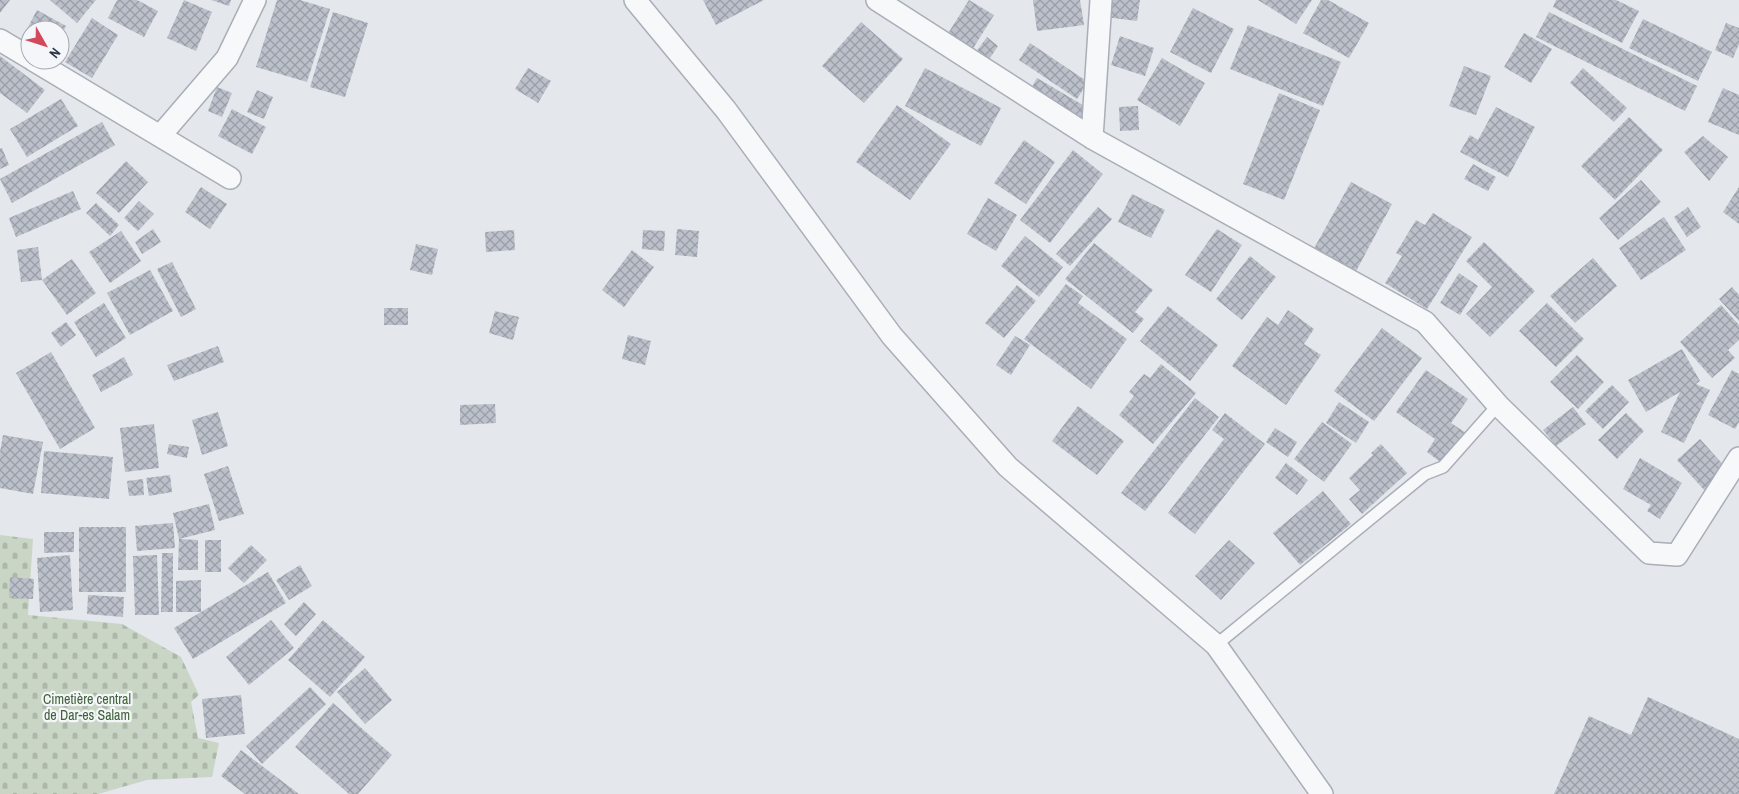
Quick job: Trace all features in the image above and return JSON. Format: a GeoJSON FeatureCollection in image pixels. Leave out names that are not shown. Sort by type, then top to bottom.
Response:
{"type":"FeatureCollection","features":[{"type":"Feature","properties":{"kind":"street"},"geometry":{"type":"LineString","coordinates":[[160,136],[226,58],[255,0]]}},
{"type":"Feature","properties":{"kind":"street"},"geometry":{"type":"LineString","coordinates":[[635,0],[726,110],[892,336],[1008,467],[1216,645],[1322,794]]}},
{"type":"Feature","properties":{"kind":"street"},"geometry":{"type":"LineString","coordinates":[[877,0],[1092,138],[1425,322],[1498,405],[1649,553],[1677,555],[1739,458]]}},
{"type":"Feature","properties":{"kind":"street"},"geometry":{"type":"LineString","coordinates":[[1092,138],[1101,0]]}},
{"type":"Feature","properties":{"kind":"street"},"geometry":{"type":"LineString","coordinates":[[0,40],[20,52]]}},
{"type":"Feature","properties":{"kind":"street"},"geometry":{"type":"LineString","coordinates":[[50,70],[230,178]]}},
{"type":"Feature","properties":{"kind":"lane"},"geometry":{"type":"LineString","coordinates":[[1216,645],[1425,474],[1443,467],[1498,405]]}},
{"type":"Feature","properties":{"kind":"green space","name":"Cimetière central de Dar-es Salam"},"geometry":{"type":"Polygon","coordinates":[[[0,535],[33,539],[28,615],[122,624],[181,657],[199,695],[191,702],[198,738],[219,743],[212,777],[147,780],[98,794],[0,794],[0,535]]]}},
{"type":"Feature","properties":{"kind":"building"},"geometry":{"type":"Polygon","coordinates":[[[0,0],[10,0],[0,13],[0,0]]]}},
{"type":"Feature","properties":{"kind":"building"},"geometry":{"type":"Polygon","coordinates":[[[50,0],[96,0],[77,23],[50,0]]]}},
{"type":"Feature","properties":{"kind":"building"},"geometry":{"type":"Polygon","coordinates":[[[117,0],[137,0],[158,11],[144,37],[108,18],[117,0]]]}},
{"type":"Feature","properties":{"kind":"building"},"geometry":{"type":"Polygon","coordinates":[[[184,0],[212,12],[196,51],[167,38],[184,0]]]}},
{"type":"Feature","properties":{"kind":"building"},"geometry":{"type":"Polygon","coordinates":[[[211,0],[231,0],[229,6],[211,0]]]}},
{"type":"Feature","properties":{"kind":"building"},"geometry":{"type":"Polygon","coordinates":[[[277,0],[300,0],[330,9],[307,82],[256,67],[277,0]]]}},
{"type":"Feature","properties":{"kind":"building"},"geometry":{"type":"Polygon","coordinates":[[[703,0],[764,0],[716,25],[703,0]]]}},
{"type":"Feature","properties":{"kind":"building"},"geometry":{"type":"Polygon","coordinates":[[[969,0],[994,15],[972,50],[947,35],[969,0]]]}},
{"type":"Feature","properties":{"kind":"building"},"geometry":{"type":"Polygon","coordinates":[[[1033,0],[1080,0],[1084,25],[1037,31],[1033,0]]]}},
{"type":"Feature","properties":{"kind":"building"},"geometry":{"type":"Polygon","coordinates":[[[1107,0],[1140,0],[1137,21],[1105,17],[1107,0]]]}},
{"type":"Feature","properties":{"kind":"building"},"geometry":{"type":"Polygon","coordinates":[[[1258,0],[1312,0],[1296,24],[1258,0]]]}},
{"type":"Feature","properties":{"kind":"building"},"geometry":{"type":"Polygon","coordinates":[[[1321,0],[1328,0],[1369,23],[1349,58],[1303,33],[1321,0]]]}},
{"type":"Feature","properties":{"kind":"building"},"geometry":{"type":"Polygon","coordinates":[[[1556,0],[1616,0],[1639,11],[1622,43],[1553,7],[1556,0]]]}},
{"type":"Feature","properties":{"kind":"building"},"geometry":{"type":"Polygon","coordinates":[[[1193,8],[1234,29],[1211,73],[1170,52],[1193,8]]]}},
{"type":"Feature","properties":{"kind":"building"},"geometry":{"type":"Polygon","coordinates":[[[37,10],[55,20],[32,20],[37,10]]]}},
{"type":"Feature","properties":{"kind":"building"},"geometry":{"type":"Polygon","coordinates":[[[333,12],[368,23],[345,97],[310,87],[333,12]]]}},
{"type":"Feature","properties":{"kind":"building"},"geometry":{"type":"Polygon","coordinates":[[[1549,12],[1697,86],[1685,111],[1536,37],[1549,12]]]}},
{"type":"Feature","properties":{"kind":"building"},"geometry":{"type":"Polygon","coordinates":[[[92,18],[118,35],[92,78],[70,65],[70,54],[92,18]]]}},
{"type":"Feature","properties":{"kind":"building"},"geometry":{"type":"Polygon","coordinates":[[[1643,19],[1712,52],[1698,81],[1629,48],[1643,19]]]}},
{"type":"Feature","properties":{"kind":"building"},"geometry":{"type":"Polygon","coordinates":[[[861,22],[903,59],[864,103],[822,66],[861,22]]]}},
{"type":"Feature","properties":{"kind":"building"},"geometry":{"type":"Polygon","coordinates":[[[1726,23],[1739,28],[1739,44],[1733,58],[1715,50],[1726,23]]]}},
{"type":"Feature","properties":{"kind":"building"},"geometry":{"type":"Polygon","coordinates":[[[1248,25],[1341,62],[1323,106],[1230,69],[1248,25]]]}},
{"type":"Feature","properties":{"kind":"building"},"geometry":{"type":"Polygon","coordinates":[[[1524,33],[1552,49],[1531,83],[1504,67],[1524,33]]]}},
{"type":"Feature","properties":{"kind":"building"},"geometry":{"type":"Polygon","coordinates":[[[1120,36],[1154,48],[1145,76],[1111,65],[1120,36]]]}},
{"type":"Feature","properties":{"kind":"building"},"geometry":{"type":"Polygon","coordinates":[[[987,37],[998,46],[988,61],[976,52],[987,37]]]}},
{"type":"Feature","properties":{"kind":"building"},"geometry":{"type":"Polygon","coordinates":[[[1030,43],[1088,82],[1077,99],[1019,60],[1030,43]]]}},
{"type":"Feature","properties":{"kind":"building"},"geometry":{"type":"Polygon","coordinates":[[[0,56],[45,90],[27,113],[0,93],[0,56]]]}},
{"type":"Feature","properties":{"kind":"building"},"geometry":{"type":"Polygon","coordinates":[[[1162,58],[1205,83],[1180,126],[1137,100],[1162,58]]]}},
{"type":"Feature","properties":{"kind":"building"},"geometry":{"type":"Polygon","coordinates":[[[1464,66],[1491,76],[1476,115],[1449,106],[1464,66]]]}},
{"type":"Feature","properties":{"kind":"building"},"geometry":{"type":"Polygon","coordinates":[[[528,68],[551,81],[538,103],[515,89],[528,68]]]}},
{"type":"Feature","properties":{"kind":"building"},"geometry":{"type":"Polygon","coordinates":[[[925,68],[1001,108],[981,146],[905,106],[925,68]]]}},
{"type":"Feature","properties":{"kind":"building"},"geometry":{"type":"Polygon","coordinates":[[[1583,68],[1627,108],[1614,122],[1570,83],[1583,68]]]}},
{"type":"Feature","properties":{"kind":"building"},"geometry":{"type":"Polygon","coordinates":[[[1037,78],[1088,108],[1080,122],[1029,92],[1037,78]]]}},
{"type":"Feature","properties":{"kind":"building"},"geometry":{"type":"Polygon","coordinates":[[[217,87],[232,93],[222,117],[208,111],[217,87]]]}},
{"type":"Feature","properties":{"kind":"building"},"geometry":{"type":"Polygon","coordinates":[[[1723,88],[1739,95],[1739,135],[1708,122],[1723,88]]]}},
{"type":"Feature","properties":{"kind":"building"},"geometry":{"type":"Polygon","coordinates":[[[257,90],[273,97],[264,119],[247,112],[257,90]]]}},
{"type":"Feature","properties":{"kind":"building"},"geometry":{"type":"Polygon","coordinates":[[[1279,93],[1320,110],[1284,200],[1243,184],[1279,93]]]}},
{"type":"Feature","properties":{"kind":"building"},"geometry":{"type":"Polygon","coordinates":[[[61,99],[78,126],[27,157],[10,129],[61,99]]]}},
{"type":"Feature","properties":{"kind":"building"},"geometry":{"type":"Polygon","coordinates":[[[897,105],[951,144],[910,200],[856,162],[897,105]]]}},
{"type":"Feature","properties":{"kind":"building"},"geometry":{"type":"Polygon","coordinates":[[[1138,106],[1139,130],[1120,131],[1119,107],[1138,106]]]}},
{"type":"Feature","properties":{"kind":"building"},"geometry":{"type":"Polygon","coordinates":[[[1496,107],[1535,127],[1508,177],[1460,152],[1470,135],[1478,140],[1496,107]]]}},
{"type":"Feature","properties":{"kind":"building"},"geometry":{"type":"Polygon","coordinates":[[[232,109],[266,127],[252,154],[218,136],[232,109]]]}},
{"type":"Feature","properties":{"kind":"building"},"geometry":{"type":"Polygon","coordinates":[[[1629,117],[1663,150],[1615,200],[1581,166],[1629,117]]]}},
{"type":"Feature","properties":{"kind":"building"},"geometry":{"type":"Polygon","coordinates":[[[102,122],[115,145],[12,203],[0,179],[102,122]]]}},
{"type":"Feature","properties":{"kind":"building"},"geometry":{"type":"Polygon","coordinates":[[[1703,136],[1728,157],[1709,181],[1684,152],[1703,136]]]}},
{"type":"Feature","properties":{"kind":"building"},"geometry":{"type":"Polygon","coordinates":[[[1024,140],[1055,162],[1026,204],[994,183],[1024,140]]]}},
{"type":"Feature","properties":{"kind":"building"},"geometry":{"type":"Polygon","coordinates":[[[2,148],[9,165],[0,169],[0,149],[2,148]]]}},
{"type":"Feature","properties":{"kind":"building"},"geometry":{"type":"Polygon","coordinates":[[[1073,150],[1103,174],[1050,243],[1020,220],[1073,150]]]}},
{"type":"Feature","properties":{"kind":"building"},"geometry":{"type":"Polygon","coordinates":[[[126,161],[148,182],[119,213],[96,193],[126,161]]]}},
{"type":"Feature","properties":{"kind":"building"},"geometry":{"type":"Polygon","coordinates":[[[1473,164],[1496,177],[1488,191],[1464,179],[1473,164]]]}},
{"type":"Feature","properties":{"kind":"building"},"geometry":{"type":"Polygon","coordinates":[[[1641,180],[1661,202],[1618,240],[1599,218],[1641,180]]]}},
{"type":"Feature","properties":{"kind":"building"},"geometry":{"type":"Polygon","coordinates":[[[1351,182],[1392,204],[1354,275],[1312,252],[1351,182]]]}},
{"type":"Feature","properties":{"kind":"building"},"geometry":{"type":"Polygon","coordinates":[[[201,187],[227,204],[210,229],[185,212],[201,187]]]}},
{"type":"Feature","properties":{"kind":"building"},"geometry":{"type":"Polygon","coordinates":[[[1739,187],[1739,224],[1723,212],[1739,187]]]}},
{"type":"Feature","properties":{"kind":"building"},"geometry":{"type":"Polygon","coordinates":[[[73,191],[81,209],[16,237],[9,218],[73,191]]]}},
{"type":"Feature","properties":{"kind":"building"},"geometry":{"type":"Polygon","coordinates":[[[1132,194],[1165,210],[1151,238],[1118,222],[1132,194]]]}},
{"type":"Feature","properties":{"kind":"building"},"geometry":{"type":"Polygon","coordinates":[[[988,198],[1017,215],[996,251],[967,234],[988,198]]]}},
{"type":"Feature","properties":{"kind":"building"},"geometry":{"type":"Polygon","coordinates":[[[139,201],[154,214],[138,231],[124,218],[139,201]]]}},
{"type":"Feature","properties":{"kind":"building"},"geometry":{"type":"Polygon","coordinates":[[[96,203],[119,225],[110,236],[86,213],[96,203]]]}},
{"type":"Feature","properties":{"kind":"building"},"geometry":{"type":"Polygon","coordinates":[[[1098,207],[1112,219],[1070,266],[1056,254],[1098,207]]]}},
{"type":"Feature","properties":{"kind":"building"},"geometry":{"type":"Polygon","coordinates":[[[1688,207],[1701,227],[1687,237],[1674,217],[1688,207]]]}},
{"type":"Feature","properties":{"kind":"building"},"geometry":{"type":"Polygon","coordinates":[[[1433,213],[1472,237],[1427,309],[1385,283],[1402,256],[1396,253],[1416,220],[1425,225],[1433,213]]]}},
{"type":"Feature","properties":{"kind":"building"},"geometry":{"type":"Polygon","coordinates":[[[1664,217],[1686,250],[1641,280],[1619,248],[1664,217]]]}},
{"type":"Feature","properties":{"kind":"building"},"geometry":{"type":"Polygon","coordinates":[[[153,229],[161,242],[142,254],[135,242],[153,229]]]}},
{"type":"Feature","properties":{"kind":"building"},"geometry":{"type":"Polygon","coordinates":[[[677,229],[699,231],[697,257],[675,255],[677,229]]]}},
{"type":"Feature","properties":{"kind":"building"},"geometry":{"type":"Polygon","coordinates":[[[1217,229],[1242,245],[1211,292],[1185,275],[1217,229]]]}},
{"type":"Feature","properties":{"kind":"building"},"geometry":{"type":"Polygon","coordinates":[[[514,230],[515,250],[486,252],[485,232],[514,230]]]}},
{"type":"Feature","properties":{"kind":"building"},"geometry":{"type":"Polygon","coordinates":[[[643,230],[665,231],[664,251],[642,249],[643,230]]]}},
{"type":"Feature","properties":{"kind":"building"},"geometry":{"type":"Polygon","coordinates":[[[121,231],[141,261],[110,283],[89,252],[121,231]]]}},
{"type":"Feature","properties":{"kind":"building"},"geometry":{"type":"Polygon","coordinates":[[[1025,236],[1063,267],[1039,297],[1001,266],[1025,236]]]}},
{"type":"Feature","properties":{"kind":"building"},"geometry":{"type":"Polygon","coordinates":[[[1484,242],[1535,291],[1490,337],[1466,314],[1492,287],[1466,261],[1484,242]]]}},
{"type":"Feature","properties":{"kind":"building"},"geometry":{"type":"Polygon","coordinates":[[[1094,243],[1153,290],[1135,312],[1144,319],[1133,333],[1065,279],[1094,243]]]}},
{"type":"Feature","properties":{"kind":"building"},"geometry":{"type":"Polygon","coordinates":[[[416,244],[438,249],[432,275],[410,270],[416,244]]]}},
{"type":"Feature","properties":{"kind":"building"},"geometry":{"type":"Polygon","coordinates":[[[38,247],[42,280],[21,282],[17,250],[38,247]]]}},
{"type":"Feature","properties":{"kind":"building"},"geometry":{"type":"Polygon","coordinates":[[[632,250],[654,267],[624,307],[602,290],[632,250]]]}},
{"type":"Feature","properties":{"kind":"building"},"geometry":{"type":"Polygon","coordinates":[[[1250,256],[1276,277],[1242,320],[1216,299],[1250,256]]]}},
{"type":"Feature","properties":{"kind":"building"},"geometry":{"type":"Polygon","coordinates":[[[1593,258],[1617,286],[1575,323],[1550,296],[1593,258]]]}},
{"type":"Feature","properties":{"kind":"building"},"geometry":{"type":"Polygon","coordinates":[[[72,259],[96,293],[67,315],[42,280],[72,259]]]}},
{"type":"Feature","properties":{"kind":"building"},"geometry":{"type":"Polygon","coordinates":[[[172,262],[196,309],[181,317],[157,269],[172,262]]]}},
{"type":"Feature","properties":{"kind":"building"},"geometry":{"type":"Polygon","coordinates":[[[150,270],[173,311],[130,335],[107,293],[150,270]]]}},
{"type":"Feature","properties":{"kind":"building"},"geometry":{"type":"Polygon","coordinates":[[[1459,273],[1478,286],[1460,315],[1440,303],[1459,273]]]}},
{"type":"Feature","properties":{"kind":"building"},"geometry":{"type":"Polygon","coordinates":[[[1066,284],[1083,296],[1078,303],[1127,339],[1091,389],[1024,339],[1066,284]]]}},
{"type":"Feature","properties":{"kind":"building"},"geometry":{"type":"Polygon","coordinates":[[[1017,285],[1036,301],[1004,338],[985,323],[1017,285]]]}},
{"type":"Feature","properties":{"kind":"building"},"geometry":{"type":"Polygon","coordinates":[[[1732,287],[1739,295],[1739,321],[1719,299],[1732,287]]]}},
{"type":"Feature","properties":{"kind":"building"},"geometry":{"type":"Polygon","coordinates":[[[104,303],[126,338],[96,357],[74,322],[104,303]]]}},
{"type":"Feature","properties":{"kind":"building"},"geometry":{"type":"Polygon","coordinates":[[[1547,303],[1584,339],[1556,367],[1519,331],[1547,303]]]}},
{"type":"Feature","properties":{"kind":"building"},"geometry":{"type":"Polygon","coordinates":[[[1721,305],[1739,325],[1739,340],[1728,350],[1735,358],[1712,378],[1680,342],[1721,305]]]}},
{"type":"Feature","properties":{"kind":"building"},"geometry":{"type":"Polygon","coordinates":[[[1168,306],[1218,345],[1190,381],[1140,341],[1168,306]]]}},
{"type":"Feature","properties":{"kind":"building"},"geometry":{"type":"Polygon","coordinates":[[[384,308],[408,308],[408,325],[384,325],[384,308]]]}},
{"type":"Feature","properties":{"kind":"building"},"geometry":{"type":"Polygon","coordinates":[[[1288,310],[1314,329],[1304,344],[1321,355],[1286,405],[1232,366],[1267,317],[1278,325],[1288,310]]]}},
{"type":"Feature","properties":{"kind":"building"},"geometry":{"type":"Polygon","coordinates":[[[495,311],[519,317],[513,340],[489,333],[495,311]]]}},
{"type":"Feature","properties":{"kind":"building"},"geometry":{"type":"Polygon","coordinates":[[[66,322],[76,335],[61,347],[51,333],[66,322]]]}},
{"type":"Feature","properties":{"kind":"building"},"geometry":{"type":"Polygon","coordinates":[[[1382,328],[1422,358],[1374,421],[1334,391],[1382,328]]]}},
{"type":"Feature","properties":{"kind":"building"},"geometry":{"type":"Polygon","coordinates":[[[628,335],[651,341],[645,365],[622,359],[628,335]]]}},
{"type":"Feature","properties":{"kind":"building"},"geometry":{"type":"Polygon","coordinates":[[[1015,336],[1030,345],[1011,375],[996,365],[1015,336]]]}},
{"type":"Feature","properties":{"kind":"building"},"geometry":{"type":"Polygon","coordinates":[[[218,346],[224,362],[174,381],[167,365],[218,346]]]}},
{"type":"Feature","properties":{"kind":"building"},"geometry":{"type":"Polygon","coordinates":[[[1682,349],[1700,381],[1696,384],[1710,390],[1684,443],[1661,432],[1680,392],[1646,412],[1628,380],[1682,349]]]}},
{"type":"Feature","properties":{"kind":"building"},"geometry":{"type":"Polygon","coordinates":[[[51,352],[95,428],[60,449],[16,373],[51,352]]]}},
{"type":"Feature","properties":{"kind":"building"},"geometry":{"type":"Polygon","coordinates":[[[1577,355],[1604,382],[1578,409],[1550,382],[1577,355]]]}},
{"type":"Feature","properties":{"kind":"building"},"geometry":{"type":"Polygon","coordinates":[[[124,357],[133,375],[101,392],[92,375],[124,357]]]}},
{"type":"Feature","properties":{"kind":"building"},"geometry":{"type":"Polygon","coordinates":[[[1161,364],[1196,393],[1153,444],[1119,415],[1134,396],[1129,392],[1144,374],[1150,378],[1161,364]]]}},
{"type":"Feature","properties":{"kind":"building"},"geometry":{"type":"Polygon","coordinates":[[[1426,370],[1468,399],[1451,423],[1466,433],[1443,464],[1427,452],[1435,439],[1396,412],[1426,370]]]}},
{"type":"Feature","properties":{"kind":"building"},"geometry":{"type":"Polygon","coordinates":[[[1732,370],[1739,374],[1739,422],[1735,429],[1708,415],[1732,370]]]}},
{"type":"Feature","properties":{"kind":"building"},"geometry":{"type":"Polygon","coordinates":[[[1612,385],[1629,402],[1603,429],[1585,411],[1612,385]]]}},
{"type":"Feature","properties":{"kind":"building"},"geometry":{"type":"Polygon","coordinates":[[[1195,398],[1219,417],[1145,511],[1121,493],[1195,398]]]}},
{"type":"Feature","properties":{"kind":"building"},"geometry":{"type":"Polygon","coordinates":[[[1339,402],[1369,422],[1356,443],[1326,423],[1339,402]]]}},
{"type":"Feature","properties":{"kind":"building"},"geometry":{"type":"Polygon","coordinates":[[[495,404],[496,423],[460,425],[460,405],[495,404]]]}},
{"type":"Feature","properties":{"kind":"building"},"geometry":{"type":"Polygon","coordinates":[[[1078,406],[1124,441],[1097,475],[1052,441],[1078,406]]]}},
{"type":"Feature","properties":{"kind":"building"},"geometry":{"type":"Polygon","coordinates":[[[1573,407],[1586,424],[1556,446],[1543,430],[1573,407]]]}},
{"type":"Feature","properties":{"kind":"building"},"geometry":{"type":"Polygon","coordinates":[[[218,412],[228,446],[202,455],[192,420],[218,412]]]}},
{"type":"Feature","properties":{"kind":"building"},"geometry":{"type":"Polygon","coordinates":[[[1225,413],[1265,444],[1195,534],[1168,513],[1224,439],[1212,430],[1225,413]]]}},
{"type":"Feature","properties":{"kind":"building"},"geometry":{"type":"Polygon","coordinates":[[[1626,413],[1644,431],[1617,459],[1598,440],[1626,413]]]}},
{"type":"Feature","properties":{"kind":"building"},"geometry":{"type":"Polygon","coordinates":[[[1322,422],[1352,444],[1324,482],[1294,459],[1322,422]]]}},
{"type":"Feature","properties":{"kind":"building"},"geometry":{"type":"Polygon","coordinates":[[[154,424],[159,468],[125,472],[120,428],[154,424]]]}},
{"type":"Feature","properties":{"kind":"building"},"geometry":{"type":"Polygon","coordinates":[[[1275,428],[1297,442],[1288,457],[1266,442],[1275,428]]]}},
{"type":"Feature","properties":{"kind":"building"},"geometry":{"type":"Polygon","coordinates":[[[3,435],[43,442],[33,494],[0,488],[0,452],[3,435]]]}},
{"type":"Feature","properties":{"kind":"building"},"geometry":{"type":"Polygon","coordinates":[[[1700,439],[1728,470],[1705,491],[1677,460],[1700,439]]]}},
{"type":"Feature","properties":{"kind":"building"},"geometry":{"type":"Polygon","coordinates":[[[169,444],[189,447],[187,458],[167,454],[169,444]]]}},
{"type":"Feature","properties":{"kind":"building"},"geometry":{"type":"Polygon","coordinates":[[[1381,444],[1407,473],[1362,514],[1349,499],[1360,490],[1349,478],[1373,455],[1371,453],[1381,444]]]}},
{"type":"Feature","properties":{"kind":"building"},"geometry":{"type":"Polygon","coordinates":[[[44,451],[113,457],[109,499],[41,493],[44,451]]]}},
{"type":"Feature","properties":{"kind":"building"},"geometry":{"type":"Polygon","coordinates":[[[1640,458],[1682,483],[1660,519],[1647,511],[1651,505],[1623,489],[1640,458]]]}},
{"type":"Feature","properties":{"kind":"building"},"geometry":{"type":"Polygon","coordinates":[[[1286,463],[1308,480],[1297,495],[1275,478],[1286,463]]]}},
{"type":"Feature","properties":{"kind":"building"},"geometry":{"type":"Polygon","coordinates":[[[228,466],[244,514],[219,521],[204,474],[228,466]]]}},
{"type":"Feature","properties":{"kind":"building"},"geometry":{"type":"Polygon","coordinates":[[[170,475],[172,492],[149,496],[146,478],[170,475]]]}},
{"type":"Feature","properties":{"kind":"building"},"geometry":{"type":"Polygon","coordinates":[[[143,479],[144,495],[129,496],[127,481],[143,479]]]}},
{"type":"Feature","properties":{"kind":"building"},"geometry":{"type":"Polygon","coordinates":[[[1323,491],[1351,524],[1300,565],[1273,533],[1323,491]]]}},
{"type":"Feature","properties":{"kind":"building"},"geometry":{"type":"Polygon","coordinates":[[[209,504],[215,530],[179,539],[173,513],[209,504]]]}},
{"type":"Feature","properties":{"kind":"building"},"geometry":{"type":"Polygon","coordinates":[[[173,523],[175,548],[137,551],[135,526],[173,523]]]}},
{"type":"Feature","properties":{"kind":"building"},"geometry":{"type":"Polygon","coordinates":[[[79,527],[126,527],[126,592],[79,592],[79,527]]]}},
{"type":"Feature","properties":{"kind":"building"},"geometry":{"type":"Polygon","coordinates":[[[44,532],[74,532],[74,552],[44,553],[44,532]]]}},
{"type":"Feature","properties":{"kind":"building"},"geometry":{"type":"Polygon","coordinates":[[[179,539],[198,540],[198,570],[178,570],[179,539]]]}},
{"type":"Feature","properties":{"kind":"building"},"geometry":{"type":"Polygon","coordinates":[[[205,540],[221,540],[221,572],[205,572],[205,540]]]}},
{"type":"Feature","properties":{"kind":"building"},"geometry":{"type":"Polygon","coordinates":[[[1229,540],[1255,563],[1221,600],[1195,576],[1229,540]]]}},
{"type":"Feature","properties":{"kind":"building"},"geometry":{"type":"Polygon","coordinates":[[[251,545],[267,560],[244,583],[228,568],[251,545]]]}},
{"type":"Feature","properties":{"kind":"building"},"geometry":{"type":"Polygon","coordinates":[[[162,553],[173,553],[173,612],[161,612],[162,553]]]}},
{"type":"Feature","properties":{"kind":"building"},"geometry":{"type":"Polygon","coordinates":[[[70,555],[73,610],[40,612],[37,558],[70,555]]]}},
{"type":"Feature","properties":{"kind":"building"},"geometry":{"type":"Polygon","coordinates":[[[157,555],[159,615],[135,615],[133,556],[157,555]]]}},
{"type":"Feature","properties":{"kind":"building"},"geometry":{"type":"Polygon","coordinates":[[[300,565],[312,586],[289,600],[276,580],[300,565]]]}},
{"type":"Feature","properties":{"kind":"building"},"geometry":{"type":"Polygon","coordinates":[[[268,572],[286,603],[193,659],[174,628],[268,572]]]}},
{"type":"Feature","properties":{"kind":"building"},"geometry":{"type":"Polygon","coordinates":[[[10,577],[34,579],[33,599],[9,598],[10,577]]]}},
{"type":"Feature","properties":{"kind":"building"},"geometry":{"type":"Polygon","coordinates":[[[201,580],[201,612],[176,612],[176,581],[201,580]]]}},
{"type":"Feature","properties":{"kind":"building"},"geometry":{"type":"Polygon","coordinates":[[[88,595],[124,597],[123,617],[87,614],[88,595]]]}},
{"type":"Feature","properties":{"kind":"building"},"geometry":{"type":"Polygon","coordinates":[[[304,602],[316,614],[296,636],[284,624],[304,602]]]}},
{"type":"Feature","properties":{"kind":"building"},"geometry":{"type":"Polygon","coordinates":[[[271,620],[294,648],[249,685],[226,657],[271,620]]]}},
{"type":"Feature","properties":{"kind":"building"},"geometry":{"type":"Polygon","coordinates":[[[323,620],[365,657],[330,697],[288,660],[323,620]]]}},
{"type":"Feature","properties":{"kind":"building"},"geometry":{"type":"Polygon","coordinates":[[[365,668],[392,700],[365,724],[337,692],[365,668]]]}},
{"type":"Feature","properties":{"kind":"building"},"geometry":{"type":"Polygon","coordinates":[[[310,687],[326,704],[262,764],[246,746],[310,687]]]}},
{"type":"Feature","properties":{"kind":"building"},"geometry":{"type":"Polygon","coordinates":[[[241,695],[245,734],[206,738],[202,699],[241,695]]]}},
{"type":"Feature","properties":{"kind":"building"},"geometry":{"type":"Polygon","coordinates":[[[1648,697],[1739,739],[1739,794],[1554,794],[1589,716],[1631,735],[1648,697]]]}},
{"type":"Feature","properties":{"kind":"building"},"geometry":{"type":"Polygon","coordinates":[[[333,703],[392,755],[358,794],[349,794],[295,747],[333,703]]]}},
{"type":"Feature","properties":{"kind":"building"},"geometry":{"type":"Polygon","coordinates":[[[241,750],[299,794],[245,794],[221,776],[241,750]]]}}]}
